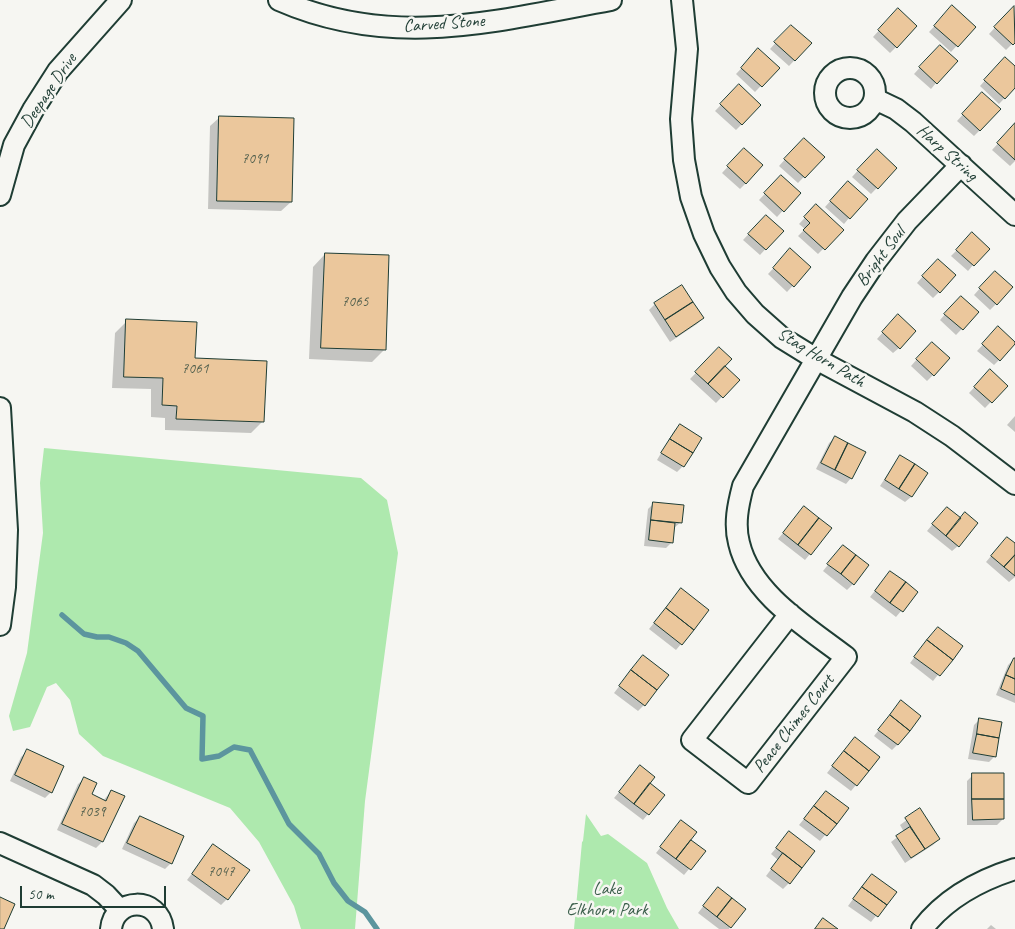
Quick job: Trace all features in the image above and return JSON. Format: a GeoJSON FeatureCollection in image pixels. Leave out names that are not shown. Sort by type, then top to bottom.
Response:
{"type":"FeatureCollection","features":[{"type":"Feature","properties":{"kind":"street","name":"Deepage Drive"},"geometry":{"type":"LineString","coordinates":[[0,195],[14,145],[33,110],[58,71],[121,0]]}},
{"type":"Feature","properties":{"kind":"street","name":"Carved Stone"},"geometry":{"type":"LineString","coordinates":[[279,0],[322,16],[347,22],[372,26],[412,28],[449,27],[488,22],[611,0]]}},
{"type":"Feature","properties":{"kind":"street","name":"Stag Horn Path"},"geometry":{"type":"LineString","coordinates":[[682,0],[687,50],[681,119],[684,160],[691,197],[704,234],[720,267],[736,292],[755,314],[782,338],[816,359],[915,412],[952,436],[1015,484]]}},
{"type":"Feature","properties":{"kind":"street","name":"Harp String"},"geometry":{"type":"LineString","coordinates":[[875,98],[896,109],[913,122],[1015,215]]}},
{"type":"Feature","properties":{"kind":"street","name":"Bright Soul"},"geometry":{"type":"LineString","coordinates":[[816,359],[852,297],[876,261],[908,221],[960,165]]}},
{"type":"Feature","properties":{"kind":"street","name":"Peace Chimes Court"},"geometry":{"type":"LineString","coordinates":[[790,614],[692,740],[748,783],[846,656],[772,598],[746,562],[739,544],[737,508],[743,486],[816,359]]}},
{"type":"Feature","properties":{"kind":"street"},"geometry":{"type":"LineString","coordinates":[[0,408],[7,530],[0,625]]}},
{"type":"Feature","properties":{"kind":"street"},"geometry":{"type":"LineString","coordinates":[[0,842],[93,885],[120,910]]}},
{"type":"Feature","properties":{"kind":"street"},"geometry":{"type":"LineString","coordinates":[[922,929],[946,906],[970,887],[996,875],[1015,870]]}},
{"type":"Feature","properties":{"kind":"street"},"geometry":{"type":"LineString","coordinates":[[111,929],[113,919],[120,910],[132,904],[142,904],[157,912],[163,929]]}},
{"type":"Feature","properties":{"kind":"green space"},"geometry":{"type":"Polygon","coordinates":[[[44,448],[361,478],[387,500],[398,553],[365,801],[355,929],[301,929],[294,906],[259,842],[230,808],[103,756],[79,734],[70,700],[56,683],[47,687],[30,727],[13,731],[9,716],[27,653],[43,533],[40,483],[44,448]]]}},
{"type":"Feature","properties":{"kind":"green space","name":"Lake Elkhorn Park"},"geometry":{"type":"Polygon","coordinates":[[[586,814],[601,836],[608,834],[647,863],[667,908],[679,929],[574,929],[586,814]]]}},
{"type":"Feature","properties":{"kind":"building"},"geometry":{"type":"Polygon","coordinates":[[[952,5],[976,27],[958,47],[934,26],[952,5]]]}},
{"type":"Feature","properties":{"kind":"building"},"geometry":{"type":"Polygon","coordinates":[[[1014,6],[1015,43],[1013,45],[994,27],[1014,6]]]}},
{"type":"Feature","properties":{"kind":"building"},"geometry":{"type":"Polygon","coordinates":[[[898,8],[917,26],[897,48],[878,30],[898,8]]]}},
{"type":"Feature","properties":{"kind":"building"},"geometry":{"type":"Polygon","coordinates":[[[791,25],[812,43],[795,61],[774,42],[791,25]]]}},
{"type":"Feature","properties":{"kind":"building"},"geometry":{"type":"Polygon","coordinates":[[[940,45],[958,61],[937,84],[919,67],[940,45]]]}},
{"type":"Feature","properties":{"kind":"building"},"geometry":{"type":"Polygon","coordinates":[[[758,48],[780,68],[762,87],[741,68],[758,48]]]}},
{"type":"Feature","properties":{"kind":"building"},"geometry":{"type":"Polygon","coordinates":[[[1005,57],[1015,66],[1015,88],[1005,99],[984,80],[1005,57]]]}},
{"type":"Feature","properties":{"kind":"building"},"geometry":{"type":"Polygon","coordinates":[[[739,84],[761,105],[742,125],[720,104],[739,84]]]}},
{"type":"Feature","properties":{"kind":"building"},"geometry":{"type":"Polygon","coordinates":[[[982,92],[1001,109],[980,131],[962,114],[982,92]]]}},
{"type":"Feature","properties":{"kind":"building"},"geometry":{"type":"Polygon","coordinates":[[[219,116],[294,118],[292,202],[217,201],[219,116]]]}},
{"type":"Feature","properties":{"kind":"building"},"geometry":{"type":"Polygon","coordinates":[[[1015,123],[1015,160],[997,143],[1015,123]]]}},
{"type":"Feature","properties":{"kind":"building"},"geometry":{"type":"Polygon","coordinates":[[[804,138],[825,157],[805,178],[784,159],[804,138]]]}},
{"type":"Feature","properties":{"kind":"building"},"geometry":{"type":"Polygon","coordinates":[[[744,148],[763,165],[746,184],[727,166],[744,148]]]}},
{"type":"Feature","properties":{"kind":"building"},"geometry":{"type":"Polygon","coordinates":[[[877,149],[897,168],[878,189],[857,170],[877,149]]]}},
{"type":"Feature","properties":{"kind":"building"},"geometry":{"type":"Polygon","coordinates":[[[781,175],[801,193],[784,212],[764,193],[781,175]]]}},
{"type":"Feature","properties":{"kind":"building"},"geometry":{"type":"Polygon","coordinates":[[[848,181],[868,199],[850,219],[830,201],[848,181]]]}},
{"type":"Feature","properties":{"kind":"building"},"geometry":{"type":"Polygon","coordinates":[[[816,204],[844,230],[825,250],[803,230],[810,223],[804,217],[816,204]]]}},
{"type":"Feature","properties":{"kind":"building"},"geometry":{"type":"Polygon","coordinates":[[[766,215],[784,231],[766,250],[748,234],[766,215]]]}},
{"type":"Feature","properties":{"kind":"building"},"geometry":{"type":"Polygon","coordinates":[[[972,232],[990,249],[974,266],[956,250],[972,232]]]}},
{"type":"Feature","properties":{"kind":"building"},"geometry":{"type":"Polygon","coordinates":[[[790,248],[811,267],[794,287],[773,268],[790,248]]]}},
{"type":"Feature","properties":{"kind":"building"},"geometry":{"type":"Polygon","coordinates":[[[325,253],[389,255],[386,350],[321,348],[325,253]]]}},
{"type":"Feature","properties":{"kind":"building"},"geometry":{"type":"Polygon","coordinates":[[[938,259],[956,275],[940,293],[922,276],[938,259]]]}},
{"type":"Feature","properties":{"kind":"building"},"geometry":{"type":"Polygon","coordinates":[[[995,271],[1013,287],[997,305],[979,288],[995,271]]]}},
{"type":"Feature","properties":{"kind":"building"},"geometry":{"type":"Polygon","coordinates":[[[682,285],[693,302],[665,320],[654,303],[682,285]]]}},
{"type":"Feature","properties":{"kind":"building"},"geometry":{"type":"Polygon","coordinates":[[[961,296],[979,312],[963,330],[944,314],[961,296]]]}},
{"type":"Feature","properties":{"kind":"building"},"geometry":{"type":"Polygon","coordinates":[[[693,302],[704,318],[676,337],[665,320],[693,302]]]}},
{"type":"Feature","properties":{"kind":"building"},"geometry":{"type":"Polygon","coordinates":[[[898,314],[916,331],[900,349],[882,332],[898,314]]]}},
{"type":"Feature","properties":{"kind":"building"},"geometry":{"type":"Polygon","coordinates":[[[126,319],[197,322],[195,358],[267,361],[264,422],[176,419],[177,406],[162,405],[163,378],[124,377],[126,319]]]}},
{"type":"Feature","properties":{"kind":"building"},"geometry":{"type":"Polygon","coordinates":[[[998,326],[1015,342],[1000,361],[982,344],[998,326]]]}},
{"type":"Feature","properties":{"kind":"building"},"geometry":{"type":"Polygon","coordinates":[[[932,342],[950,358],[934,376],[916,359],[932,342]]]}},
{"type":"Feature","properties":{"kind":"building"},"geometry":{"type":"Polygon","coordinates":[[[719,347],[732,359],[708,384],[695,372],[719,347]]]}},
{"type":"Feature","properties":{"kind":"building"},"geometry":{"type":"Polygon","coordinates":[[[725,366],[740,380],[723,398],[708,384],[725,366]]]}},
{"type":"Feature","properties":{"kind":"building"},"geometry":{"type":"Polygon","coordinates":[[[990,369],[1008,386],[992,403],[974,387],[990,369]]]}},
{"type":"Feature","properties":{"kind":"building"},"geometry":{"type":"Polygon","coordinates":[[[680,424],[702,438],[693,453],[670,439],[680,424]]]}},
{"type":"Feature","properties":{"kind":"building"},"geometry":{"type":"Polygon","coordinates":[[[835,436],[848,443],[835,470],[821,463],[835,436]]]}},
{"type":"Feature","properties":{"kind":"building"},"geometry":{"type":"Polygon","coordinates":[[[670,439],[693,453],[684,467],[661,453],[670,439]]]}},
{"type":"Feature","properties":{"kind":"building"},"geometry":{"type":"Polygon","coordinates":[[[848,443],[866,452],[852,479],[835,470],[848,443]]]}},
{"type":"Feature","properties":{"kind":"building"},"geometry":{"type":"Polygon","coordinates":[[[900,455],[915,464],[899,489],[885,480],[900,455]]]}},
{"type":"Feature","properties":{"kind":"building"},"geometry":{"type":"Polygon","coordinates":[[[915,464],[928,473],[912,497],[899,489],[915,464]]]}},
{"type":"Feature","properties":{"kind":"building"},"geometry":{"type":"Polygon","coordinates":[[[653,502],[684,505],[682,523],[651,520],[653,502]]]}},
{"type":"Feature","properties":{"kind":"building"},"geometry":{"type":"Polygon","coordinates":[[[804,506],[819,518],[798,545],[783,533],[804,506]]]}},
{"type":"Feature","properties":{"kind":"building"},"geometry":{"type":"Polygon","coordinates":[[[947,507],[961,518],[946,536],[932,524],[947,507]]]}},
{"type":"Feature","properties":{"kind":"building"},"geometry":{"type":"Polygon","coordinates":[[[965,512],[978,523],[959,547],[946,536],[965,512]]]}},
{"type":"Feature","properties":{"kind":"building"},"geometry":{"type":"Polygon","coordinates":[[[819,518],[832,528],[811,555],[798,545],[819,518]]]}},
{"type":"Feature","properties":{"kind":"building"},"geometry":{"type":"Polygon","coordinates":[[[651,520],[675,523],[673,543],[649,540],[651,520]]]}},
{"type":"Feature","properties":{"kind":"building"},"geometry":{"type":"Polygon","coordinates":[[[1007,537],[1015,543],[1015,555],[1004,567],[991,556],[1007,537]]]}},
{"type":"Feature","properties":{"kind":"building"},"geometry":{"type":"Polygon","coordinates":[[[843,545],[856,555],[841,574],[827,564],[843,545]]]}},
{"type":"Feature","properties":{"kind":"building"},"geometry":{"type":"Polygon","coordinates":[[[856,555],[869,565],[854,585],[841,574],[856,555]]]}},
{"type":"Feature","properties":{"kind":"building"},"geometry":{"type":"Polygon","coordinates":[[[1015,555],[1015,576],[1004,567],[1015,555]]]}},
{"type":"Feature","properties":{"kind":"building"},"geometry":{"type":"Polygon","coordinates":[[[890,571],[906,582],[890,603],[875,591],[890,571]]]}},
{"type":"Feature","properties":{"kind":"building"},"geometry":{"type":"Polygon","coordinates":[[[906,582],[918,592],[903,612],[890,603],[906,582]]]}},
{"type":"Feature","properties":{"kind":"building"},"geometry":{"type":"Polygon","coordinates":[[[681,588],[709,610],[694,630],[666,608],[681,588]]]}},
{"type":"Feature","properties":{"kind":"building"},"geometry":{"type":"Polygon","coordinates":[[[666,608],[694,630],[682,645],[654,623],[666,608]]]}},
{"type":"Feature","properties":{"kind":"building"},"geometry":{"type":"Polygon","coordinates":[[[938,627],[963,646],[953,660],[927,640],[938,627]]]}},
{"type":"Feature","properties":{"kind":"building"},"geometry":{"type":"Polygon","coordinates":[[[927,640],[953,660],[940,676],[914,657],[927,640]]]}},
{"type":"Feature","properties":{"kind":"building"},"geometry":{"type":"Polygon","coordinates":[[[643,655],[669,675],[657,690],[631,670],[643,655]]]}},
{"type":"Feature","properties":{"kind":"building"},"geometry":{"type":"Polygon","coordinates":[[[1015,658],[1015,679],[1006,675],[1015,658]]]}},
{"type":"Feature","properties":{"kind":"building"},"geometry":{"type":"Polygon","coordinates":[[[631,670],[657,690],[645,706],[619,686],[631,670]]]}},
{"type":"Feature","properties":{"kind":"building"},"geometry":{"type":"Polygon","coordinates":[[[1006,675],[1015,679],[1015,695],[1001,689],[1006,675]]]}},
{"type":"Feature","properties":{"kind":"building"},"geometry":{"type":"Polygon","coordinates":[[[901,700],[921,716],[910,731],[890,715],[901,700]]]}},
{"type":"Feature","properties":{"kind":"building"},"geometry":{"type":"Polygon","coordinates":[[[890,715],[910,731],[898,745],[878,730],[890,715]]]}},
{"type":"Feature","properties":{"kind":"building"},"geometry":{"type":"Polygon","coordinates":[[[979,718],[1002,722],[999,738],[977,734],[979,718]]]}},
{"type":"Feature","properties":{"kind":"building"},"geometry":{"type":"Polygon","coordinates":[[[977,734],[999,738],[996,757],[973,753],[977,734]]]}},
{"type":"Feature","properties":{"kind":"building"},"geometry":{"type":"Polygon","coordinates":[[[855,737],[880,757],[869,771],[844,751],[855,737]]]}},
{"type":"Feature","properties":{"kind":"building"},"geometry":{"type":"Polygon","coordinates":[[[27,749],[64,766],[52,793],[15,775],[27,749]]]}},
{"type":"Feature","properties":{"kind":"building"},"geometry":{"type":"Polygon","coordinates":[[[844,751],[869,771],[857,786],[832,766],[844,751]]]}},
{"type":"Feature","properties":{"kind":"building"},"geometry":{"type":"Polygon","coordinates":[[[640,765],[655,777],[634,804],[619,792],[640,765]]]}},
{"type":"Feature","properties":{"kind":"building"},"geometry":{"type":"Polygon","coordinates":[[[972,773],[1004,773],[1004,799],[972,799],[972,773]]]}},
{"type":"Feature","properties":{"kind":"building"},"geometry":{"type":"Polygon","coordinates":[[[84,777],[97,783],[92,794],[106,801],[111,790],[125,796],[103,842],[62,824],[84,777]]]}},
{"type":"Feature","properties":{"kind":"building"},"geometry":{"type":"Polygon","coordinates":[[[650,783],[665,795],[649,815],[634,804],[650,783]]]}},
{"type":"Feature","properties":{"kind":"building"},"geometry":{"type":"Polygon","coordinates":[[[826,791],[849,808],[837,824],[814,806],[826,791]]]}},
{"type":"Feature","properties":{"kind":"building"},"geometry":{"type":"Polygon","coordinates":[[[972,799],[1004,799],[1004,819],[973,820],[972,799]]]}},
{"type":"Feature","properties":{"kind":"building"},"geometry":{"type":"Polygon","coordinates":[[[814,806],[837,824],[827,836],[804,819],[814,806]]]}},
{"type":"Feature","properties":{"kind":"building"},"geometry":{"type":"Polygon","coordinates":[[[920,808],[940,839],[925,849],[905,818],[920,808]]]}},
{"type":"Feature","properties":{"kind":"building"},"geometry":{"type":"Polygon","coordinates":[[[140,816],[184,836],[172,864],[127,843],[140,816]]]}},
{"type":"Feature","properties":{"kind":"building"},"geometry":{"type":"Polygon","coordinates":[[[681,820],[697,832],[676,859],[660,847],[681,820]]]}},
{"type":"Feature","properties":{"kind":"building"},"geometry":{"type":"Polygon","coordinates":[[[910,827],[925,849],[911,858],[896,836],[910,827]]]}},
{"type":"Feature","properties":{"kind":"building"},"geometry":{"type":"Polygon","coordinates":[[[789,831],[815,851],[802,868],[776,848],[789,831]]]}},
{"type":"Feature","properties":{"kind":"building"},"geometry":{"type":"Polygon","coordinates":[[[691,840],[706,851],[691,870],[676,859],[691,840]]]}},
{"type":"Feature","properties":{"kind":"building"},"geometry":{"type":"Polygon","coordinates":[[[213,844],[250,870],[228,900],[192,874],[213,844]]]}},
{"type":"Feature","properties":{"kind":"building"},"geometry":{"type":"Polygon","coordinates":[[[783,853],[802,868],[790,884],[771,869],[783,853]]]}},
{"type":"Feature","properties":{"kind":"building"},"geometry":{"type":"Polygon","coordinates":[[[872,874],[897,892],[887,905],[862,887],[872,874]]]}},
{"type":"Feature","properties":{"kind":"building"},"geometry":{"type":"Polygon","coordinates":[[[718,887],[732,898],[717,917],[703,906],[718,887]]]}},
{"type":"Feature","properties":{"kind":"building"},"geometry":{"type":"Polygon","coordinates":[[[862,887],[887,905],[878,917],[853,899],[862,887]]]}},
{"type":"Feature","properties":{"kind":"building"},"geometry":{"type":"Polygon","coordinates":[[[0,897],[15,904],[4,929],[0,929],[0,897]]]}},
{"type":"Feature","properties":{"kind":"building"},"geometry":{"type":"Polygon","coordinates":[[[732,898],[746,909],[731,928],[717,917],[732,898]]]}},
{"type":"Feature","properties":{"kind":"building"},"geometry":{"type":"Polygon","coordinates":[[[823,918],[838,929],[815,929],[823,918]]]}},
{"type":"Feature","properties":{"kind":"waterway"},"geometry":{"type":"LineString","coordinates":[[62,615],[84,634],[109,637],[126,643],[138,651],[186,708],[203,716],[202,759],[219,756],[234,747],[250,750],[289,824],[319,854],[334,883],[348,901],[365,912],[377,929]]}}]}
